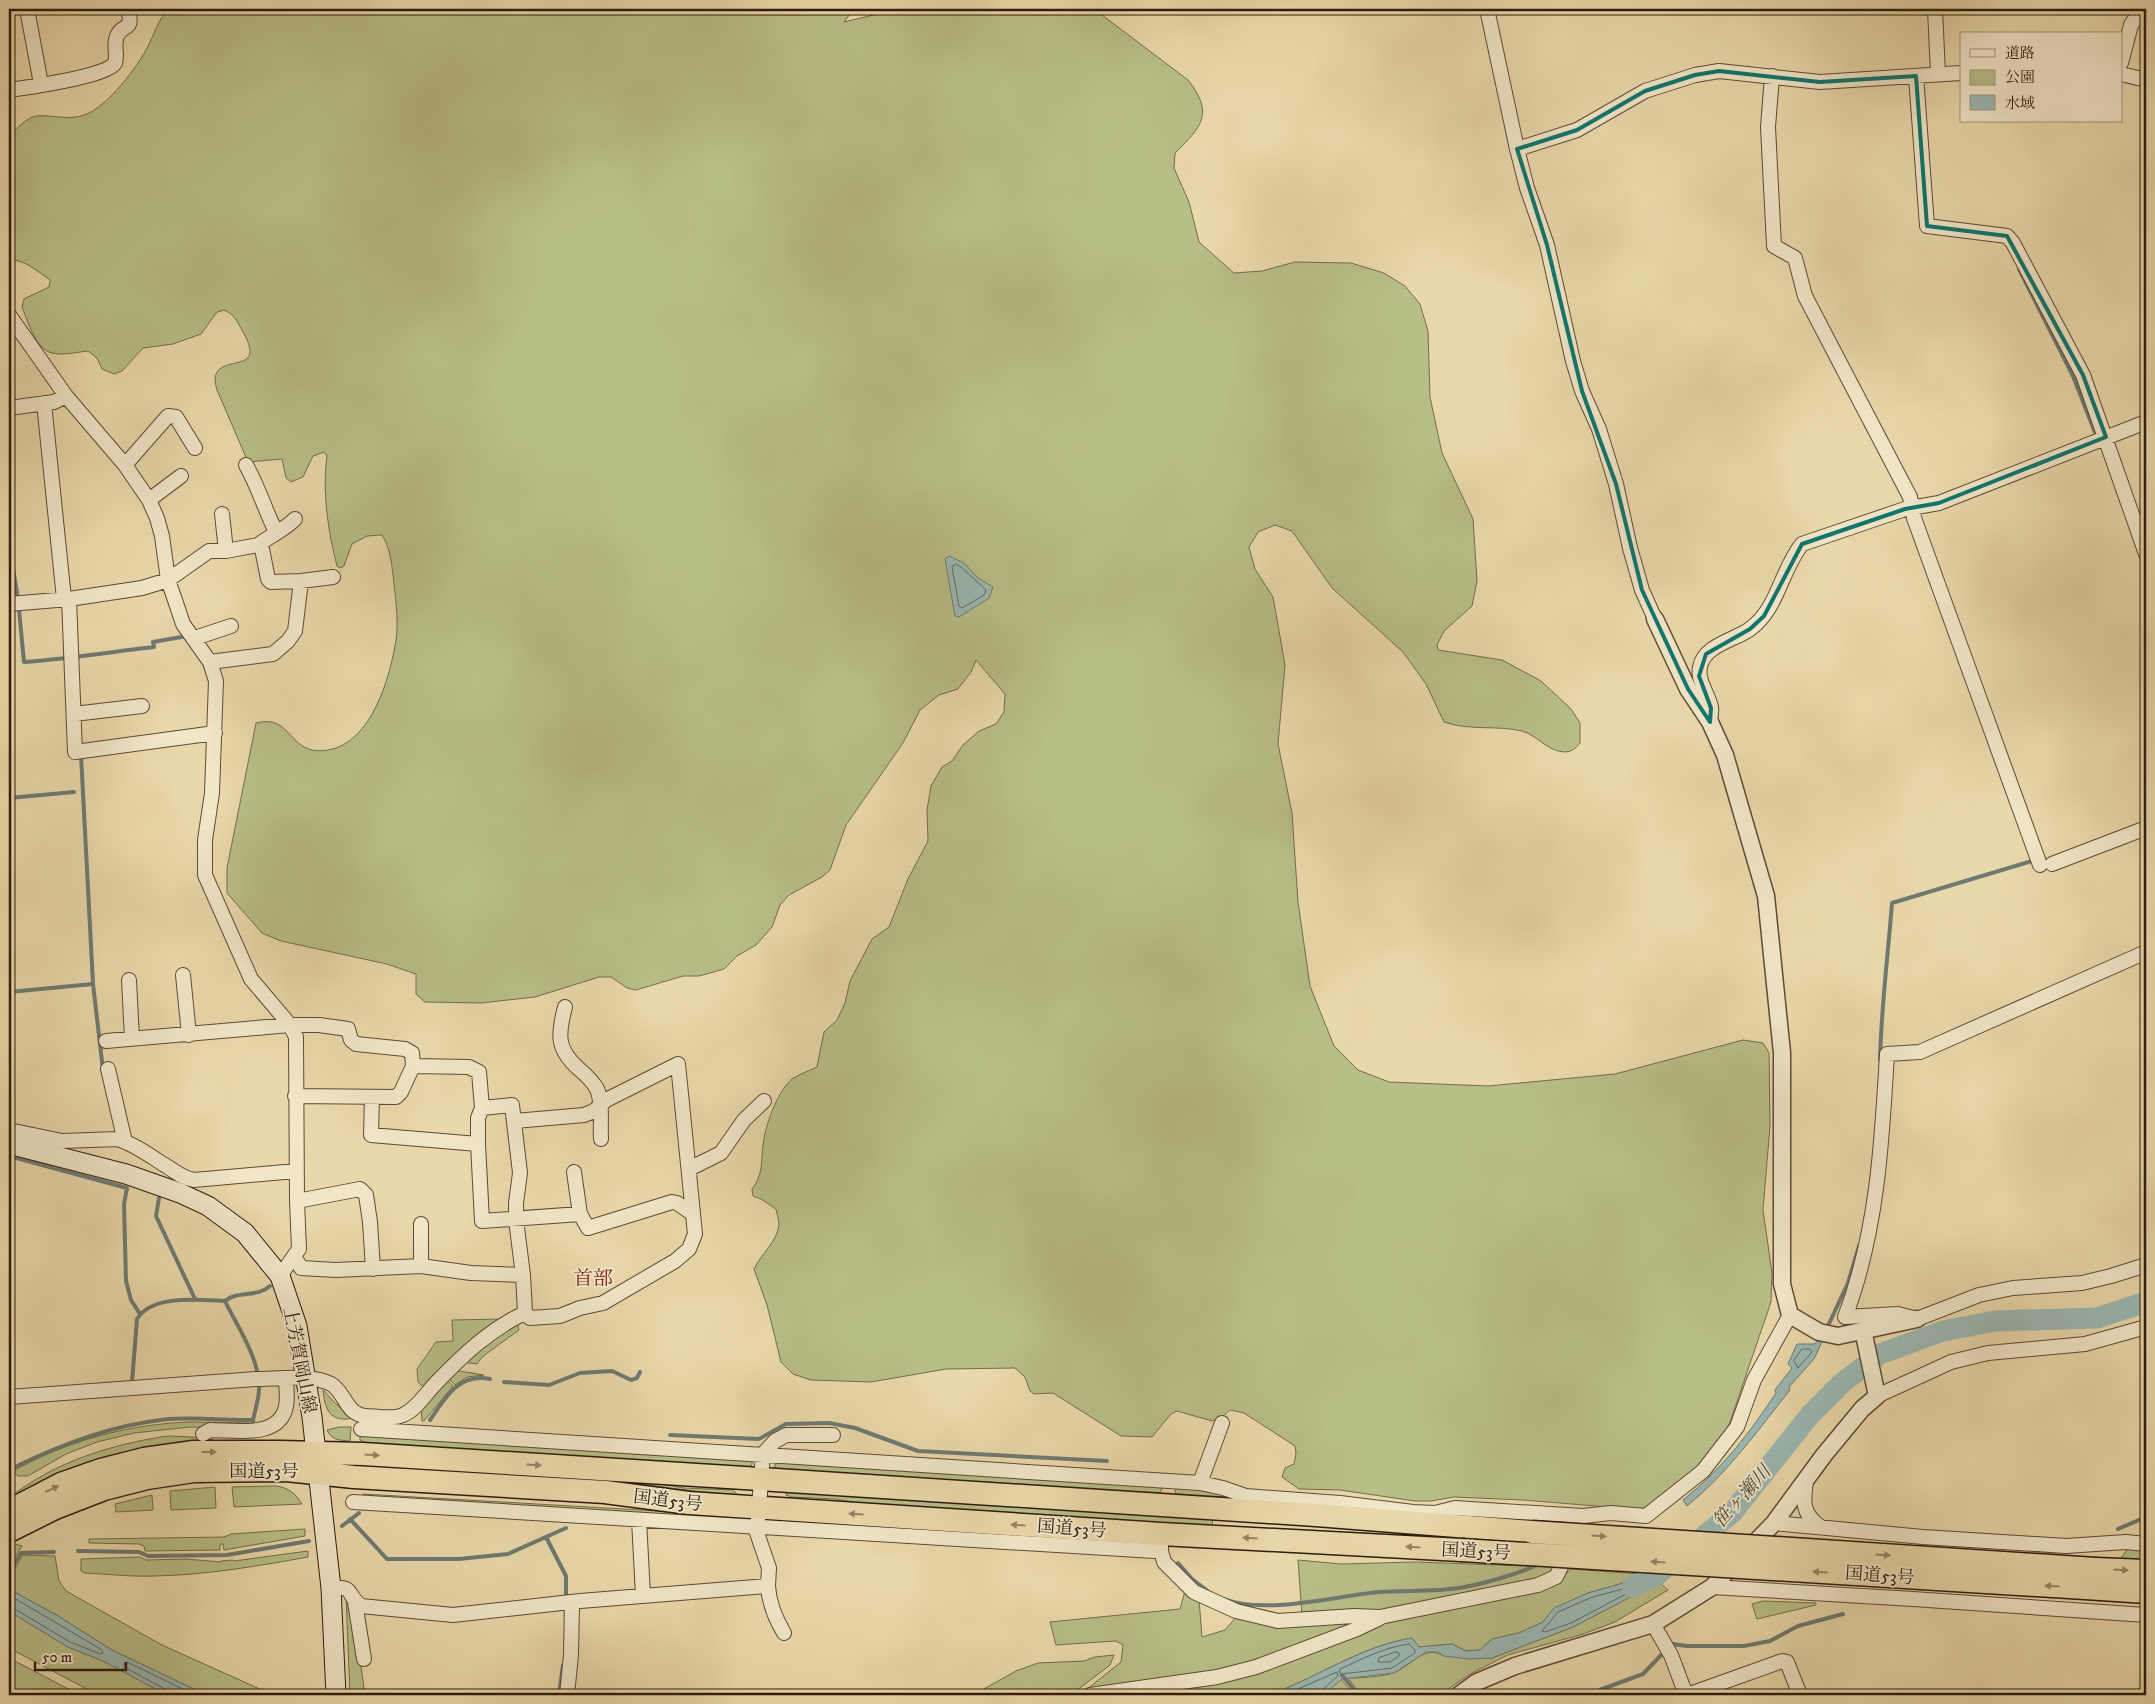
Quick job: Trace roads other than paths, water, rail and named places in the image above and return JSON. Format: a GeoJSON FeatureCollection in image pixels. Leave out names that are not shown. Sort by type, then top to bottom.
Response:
{"type":"FeatureCollection","features":[{"type":"Feature","properties":{"kind":"highway","name":"国道53号"},"geometry":{"type":"LineString","coordinates":[[10,1523],[61,1484],[101,1470],[144,1459],[194,1452],[318,1462],[760,1479],[1170,1506],[1532,1532],[2098,1579],[2146,1592]]}},
{"type":"Feature","properties":{"kind":"highway","name":"国道53号"},"geometry":{"type":"LineString","coordinates":[[318,1462],[354,1477],[606,1492],[689,1503],[757,1518],[1161,1542],[1461,1550],[2098,1579],[2146,1572]]}},
{"type":"Feature","properties":{"kind":"main road","name":"上芳賀岡山線"},"geometry":{"type":"LineString","coordinates":[[9,1144],[126,1174],[180,1193],[208,1206],[245,1233],[280,1276],[297,1326],[307,1380],[318,1462],[331,1588],[336,1695]]}},
{"type":"Feature","properties":{"kind":"street"},"geometry":{"type":"LineString","coordinates":[[27,9],[41,84]]}},
{"type":"Feature","properties":{"kind":"street"},"geometry":{"type":"LineString","coordinates":[[9,90],[89,76],[111,68],[115,62],[115,41],[118,33],[129,26],[131,20],[128,9]]}},
{"type":"Feature","properties":{"kind":"street"},"geometry":{"type":"LineString","coordinates":[[361,1429],[1200,1483],[1246,1496],[1340,1503],[1413,1512],[1435,1512],[1455,1508],[1583,1516],[1611,1513],[1646,1516],[1703,1472],[1737,1427],[1754,1380],[1790,1315],[1782,1284],[1782,1053],[1766,896],[1725,755],[1710,722],[1688,689],[1642,590],[1630,548],[1616,484],[1599,429],[1582,391],[1547,245],[1527,188],[1487,9]]}},
{"type":"Feature","properties":{"kind":"street"},"geometry":{"type":"LineString","coordinates":[[1935,9],[1938,74]]}},
{"type":"Feature","properties":{"kind":"street"},"geometry":{"type":"LineString","coordinates":[[2122,60],[2130,25],[2137,16],[2146,14]]}},
{"type":"Feature","properties":{"kind":"street"},"geometry":{"type":"LineString","coordinates":[[1517,149],[1577,130],[1645,91],[1695,75],[1720,71],[1820,82],[1960,73]]}},
{"type":"Feature","properties":{"kind":"street"},"geometry":{"type":"LineString","coordinates":[[2122,74],[2146,80]]}},
{"type":"Feature","properties":{"kind":"street"},"geometry":{"type":"LineString","coordinates":[[1772,76],[1768,127],[1774,246],[1795,258],[1805,296],[1910,497],[1914,518],[2042,862],[2146,828]]}},
{"type":"Feature","properties":{"kind":"street"},"geometry":{"type":"LineString","coordinates":[[1916,76],[1927,226],[2007,236],[2013,243],[2083,375],[2146,554]]}},
{"type":"Feature","properties":{"kind":"street"},"geometry":{"type":"LineString","coordinates":[[9,315],[66,396],[125,465],[149,500],[162,536],[168,580],[184,624],[210,662],[216,681],[212,793],[205,840],[205,875],[251,979],[290,1025],[296,1037],[296,1200],[299,1248],[280,1276]]}},
{"type":"Feature","properties":{"kind":"street"},"geometry":{"type":"LineString","coordinates":[[9,408],[44,404],[66,396]]}},
{"type":"Feature","properties":{"kind":"street"},"geometry":{"type":"LineString","coordinates":[[44,404],[77,714],[75,752],[215,733]]}},
{"type":"Feature","properties":{"kind":"street"},"geometry":{"type":"LineString","coordinates":[[125,465],[168,416],[176,416],[195,448]]}},
{"type":"Feature","properties":{"kind":"street"},"geometry":{"type":"LineString","coordinates":[[1710,722],[1711,708],[1699,676],[1700,666],[1706,654],[1750,629],[1764,616],[1793,555],[1802,544],[1912,508],[1938,503],[2146,422]]}},
{"type":"Feature","properties":{"kind":"street"},"geometry":{"type":"LineString","coordinates":[[246,465],[276,532]]}},
{"type":"Feature","properties":{"kind":"street"},"geometry":{"type":"LineString","coordinates":[[149,500],[181,476]]}},
{"type":"Feature","properties":{"kind":"street"},"geometry":{"type":"LineString","coordinates":[[222,514],[226,551]]}},
{"type":"Feature","properties":{"kind":"street"},"geometry":{"type":"LineString","coordinates":[[15,604],[142,588],[168,580],[209,551],[226,551],[258,546],[276,532],[287,527],[294,519]]}},
{"type":"Feature","properties":{"kind":"street"},"geometry":{"type":"LineString","coordinates":[[258,546],[262,549],[268,579],[271,582],[301,582],[333,577]]}},
{"type":"Feature","properties":{"kind":"street"},"geometry":{"type":"LineString","coordinates":[[210,662],[273,654],[288,641],[295,631],[301,582]]}},
{"type":"Feature","properties":{"kind":"street"},"geometry":{"type":"LineString","coordinates":[[195,638],[231,626]]}},
{"type":"Feature","properties":{"kind":"street"},"geometry":{"type":"LineString","coordinates":[[77,714],[142,706]]}},
{"type":"Feature","properties":{"kind":"street"},"geometry":{"type":"LineString","coordinates":[[1917,1319],[1898,1314],[1845,1317],[1867,1244],[1878,1182],[1887,1054],[1920,1052],[2146,952]]}},
{"type":"Feature","properties":{"kind":"street"},"geometry":{"type":"LineString","coordinates":[[183,975],[189,1035]]}},
{"type":"Feature","properties":{"kind":"street"},"geometry":{"type":"LineString","coordinates":[[129,980],[132,1039]]}},
{"type":"Feature","properties":{"kind":"street"},"geometry":{"type":"LineString","coordinates":[[565,1007],[559,1029],[561,1044],[567,1059],[591,1080],[598,1091],[601,1138]]}},
{"type":"Feature","properties":{"kind":"street"},"geometry":{"type":"LineString","coordinates":[[106,1041],[290,1025],[319,1025],[348,1029],[351,1040],[356,1044],[405,1049],[412,1053],[413,1066],[401,1092],[396,1097],[295,1096]]}},
{"type":"Feature","properties":{"kind":"street"},"geometry":{"type":"LineString","coordinates":[[482,1108],[512,1106],[520,1173],[516,1220],[523,1275],[524,1313],[530,1318],[560,1316],[580,1308],[604,1303],[675,1261],[689,1249],[695,1234],[678,1064],[606,1100],[594,1111],[584,1114],[515,1121]]}},
{"type":"Feature","properties":{"kind":"street"},"geometry":{"type":"LineString","coordinates":[[413,1066],[469,1067],[479,1072],[482,1108],[478,1118],[478,1144],[482,1221],[580,1214]]}},
{"type":"Feature","properties":{"kind":"street"},"geometry":{"type":"LineString","coordinates":[[108,1068],[126,1142]]}},
{"type":"Feature","properties":{"kind":"street"},"geometry":{"type":"LineString","coordinates":[[372,1097],[371,1135],[478,1144]]}},
{"type":"Feature","properties":{"kind":"street"},"geometry":{"type":"LineString","coordinates":[[689,1169],[722,1153],[744,1120],[764,1101]]}},
{"type":"Feature","properties":{"kind":"street"},"geometry":{"type":"LineString","coordinates":[[9,1130],[62,1140],[118,1139],[186,1179],[244,1177],[296,1171]]}},
{"type":"Feature","properties":{"kind":"street"},"geometry":{"type":"LineString","coordinates":[[574,1172],[580,1214],[588,1228],[672,1202],[677,1203],[693,1214]]}},
{"type":"Feature","properties":{"kind":"street"},"geometry":{"type":"LineString","coordinates":[[296,1200],[360,1189],[366,1195],[373,1269]]}},
{"type":"Feature","properties":{"kind":"street"},"geometry":{"type":"LineString","coordinates":[[421,1224],[421,1266]]}},
{"type":"Feature","properties":{"kind":"street"},"geometry":{"type":"LineString","coordinates":[[294,1256],[301,1268],[336,1270],[421,1266],[471,1272],[523,1275]]}},
{"type":"Feature","properties":{"kind":"street"},"geometry":{"type":"LineString","coordinates":[[1790,1315],[1825,1334],[1838,1336],[1864,1334],[1917,1319],[1979,1295],[2013,1288],[2082,1283],[2111,1276],[2146,1264]]}},
{"type":"Feature","properties":{"kind":"street"},"geometry":{"type":"LineString","coordinates":[[9,1397],[286,1378],[329,1383],[336,1388],[350,1410],[360,1415],[393,1417],[403,1415],[413,1408],[452,1366],[487,1335],[524,1313]]}},
{"type":"Feature","properties":{"kind":"street"},"geometry":{"type":"LineString","coordinates":[[1459,1695],[1477,1682],[1515,1666],[1654,1624],[1712,1587],[1774,1523],[1824,1455],[1876,1392],[1951,1362],[1988,1353],[2086,1344],[2146,1327]]}},
{"type":"Feature","properties":{"kind":"street"},"geometry":{"type":"LineString","coordinates":[[1864,1334],[1876,1392]]}},
{"type":"Feature","properties":{"kind":"street"},"geometry":{"type":"LineString","coordinates":[[203,1434],[210,1430],[260,1430],[269,1428],[281,1420],[286,1406],[286,1378]]}},
{"type":"Feature","properties":{"kind":"street"},"geometry":{"type":"LineString","coordinates":[[413,1408],[416,1412],[416,1432]]}},
{"type":"Feature","properties":{"kind":"street"},"geometry":{"type":"LineString","coordinates":[[1200,1483],[1222,1423]]}},
{"type":"Feature","properties":{"kind":"street"},"geometry":{"type":"LineString","coordinates":[[784,1634],[775,1618],[769,1596],[769,1568],[757,1533],[763,1454],[775,1441],[786,1435],[833,1435]]}},
{"type":"Feature","properties":{"kind":"street"},"geometry":{"type":"LineString","coordinates":[[1170,1506],[1171,1481]]}},
{"type":"Feature","properties":{"kind":"street"},"geometry":{"type":"LineString","coordinates":[[1806,1481],[1804,1498],[1806,1512],[1811,1520],[1821,1527]]}},
{"type":"Feature","properties":{"kind":"street"},"geometry":{"type":"LineString","coordinates":[[353,1502],[639,1520],[757,1518]]}},
{"type":"Feature","properties":{"kind":"street"},"geometry":{"type":"LineString","coordinates":[[1161,1542],[1164,1562],[1194,1592],[1236,1611],[1278,1621],[1354,1616],[1380,1617],[1486,1597],[1538,1585],[1556,1577],[1565,1562],[1577,1524],[1583,1516]]}},
{"type":"Feature","properties":{"kind":"street"},"geometry":{"type":"LineString","coordinates":[[639,1520],[643,1595]]}},
{"type":"Feature","properties":{"kind":"street"},"geometry":{"type":"LineString","coordinates":[[1774,1523],[1923,1537],[2066,1546],[2126,1542],[2146,1544]]}},
{"type":"Feature","properties":{"kind":"street"},"geometry":{"type":"LineString","coordinates":[[1918,1599],[1923,1537]]}},
{"type":"Feature","properties":{"kind":"street"},"geometry":{"type":"LineString","coordinates":[[355,1602],[361,1606],[453,1615],[643,1595],[768,1586]]}},
{"type":"Feature","properties":{"kind":"street"},"geometry":{"type":"LineString","coordinates":[[331,1588],[343,1587],[348,1589],[355,1602],[364,1659]]}},
{"type":"Feature","properties":{"kind":"street"},"geometry":{"type":"LineString","coordinates":[[1712,1587],[2146,1615]]}},
{"type":"Feature","properties":{"kind":"street"},"geometry":{"type":"LineString","coordinates":[[567,1695],[571,1655],[568,1603]]}},
{"type":"Feature","properties":{"kind":"street"},"geometry":{"type":"LineString","coordinates":[[1090,1695],[1218,1677],[1256,1667],[1358,1629],[1380,1617]]}},
{"type":"Feature","properties":{"kind":"street"},"geometry":{"type":"LineString","coordinates":[[1654,1624],[1668,1649],[1687,1695],[1782,1661],[1787,1662],[1800,1695]]}},
{"type":"Feature","properties":{"kind":"water"},"geometry":{"type":"Polygon","coordinates":[[[949,556],[964,563],[978,578],[993,587],[989,598],[959,617],[955,616],[945,559],[949,556]]]}},
{"type":"Feature","properties":{"kind":"water"},"geometry":{"type":"Polygon","coordinates":[[[1817,1341],[1822,1342],[1814,1359],[1789,1387],[1790,1390],[1766,1421],[1716,1480],[1687,1506],[1683,1500],[1722,1464],[1766,1408],[1776,1393],[1775,1390],[1792,1368],[1788,1364],[1797,1344],[1815,1344],[1817,1341]]]}},
{"type":"Feature","properties":{"kind":"water"},"geometry":{"type":"Polygon","coordinates":[[[1641,1574],[1671,1576],[1573,1627],[1492,1658],[1469,1659],[1444,1656],[1438,1652],[1426,1652],[1394,1673],[1342,1679],[1323,1695],[1269,1695],[1357,1655],[1393,1642],[1412,1638],[1419,1647],[1452,1644],[1466,1651],[1480,1650],[1492,1639],[1519,1633],[1543,1622],[1554,1608],[1588,1593],[1620,1584],[1641,1574]]]}},
{"type":"Feature","properties":{"kind":"water"},"geometry":{"type":"Polygon","coordinates":[[[9,1589],[58,1616],[112,1650],[206,1695],[167,1695],[103,1661],[68,1647],[9,1611],[9,1589]]]}},
{"type":"Feature","properties":{"kind":"waterway"},"geometry":{"type":"LineString","coordinates":[[2019,269],[2073,376],[2096,435],[2092,437]]}},
{"type":"Feature","properties":{"kind":"waterway"},"geometry":{"type":"LineString","coordinates":[[9,544],[18,599],[24,662],[154,647],[153,642],[187,636]]}},
{"type":"Feature","properties":{"kind":"waterway"},"geometry":{"type":"LineString","coordinates":[[81,755],[93,984],[103,1070]]}},
{"type":"Feature","properties":{"kind":"waterway"},"geometry":{"type":"LineString","coordinates":[[9,798],[74,792]]}},
{"type":"Feature","properties":{"kind":"waterway"},"geometry":{"type":"LineString","coordinates":[[1880,1061],[1892,903],[2035,860]]}},
{"type":"Feature","properties":{"kind":"waterway"},"geometry":{"type":"LineString","coordinates":[[9,992],[93,984]]}},
{"type":"Feature","properties":{"kind":"waterway"},"geometry":{"type":"LineString","coordinates":[[9,1156],[127,1188],[124,1204],[126,1281],[131,1300],[140,1314]]}},
{"type":"Feature","properties":{"kind":"waterway"},"geometry":{"type":"LineString","coordinates":[[159,1198],[156,1216],[195,1299]]}},
{"type":"Feature","properties":{"kind":"waterway"},"geometry":{"type":"LineString","coordinates":[[1827,1328],[1848,1283],[1859,1246]]}},
{"type":"Feature","properties":{"kind":"waterway"},"geometry":{"type":"LineString","coordinates":[[132,1382],[137,1319],[144,1311],[165,1302],[177,1300],[225,1301],[236,1296],[259,1292],[270,1286]]}},
{"type":"Feature","properties":{"kind":"waterway"},"geometry":{"type":"LineString","coordinates":[[225,1301],[251,1352],[258,1374],[258,1396],[252,1428]]}},
{"type":"Feature","properties":{"kind":"waterway","name":"笹ヶ瀬川"},"geometry":{"type":"LineString","coordinates":[[1632,1587],[1657,1575],[1732,1513],[1810,1415],[1842,1383],[1880,1354],[1943,1331],[1995,1321],[2097,1318],[2146,1302]]}},
{"type":"Feature","properties":{"kind":"waterway"},"geometry":{"type":"LineString","coordinates":[[504,1382],[549,1385],[580,1373],[612,1371],[631,1380],[637,1378],[640,1372]]}},
{"type":"Feature","properties":{"kind":"waterway"},"geometry":{"type":"LineString","coordinates":[[430,1420],[448,1395],[461,1383],[479,1378],[490,1379]]}},
{"type":"Feature","properties":{"kind":"waterway"},"geometry":{"type":"LineString","coordinates":[[9,1470],[45,1453],[102,1432],[141,1423],[184,1418],[252,1420]]}},
{"type":"Feature","properties":{"kind":"waterway"},"geometry":{"type":"LineString","coordinates":[[670,1435],[759,1439],[786,1424],[829,1423],[855,1428],[918,1451],[1107,1461]]}},
{"type":"Feature","properties":{"kind":"waterway"},"geometry":{"type":"LineString","coordinates":[[342,1526],[359,1513]]}},
{"type":"Feature","properties":{"kind":"waterway"},"geometry":{"type":"LineString","coordinates":[[2118,1529],[2146,1517]]}},
{"type":"Feature","properties":{"kind":"waterway"},"geometry":{"type":"LineString","coordinates":[[350,1519],[387,1559],[459,1559],[508,1554],[566,1528]]}},
{"type":"Feature","properties":{"kind":"waterway"},"geometry":{"type":"LineString","coordinates":[[546,1537],[566,1576],[566,1599]]}},
{"type":"Feature","properties":{"kind":"waterway"},"geometry":{"type":"LineString","coordinates":[[78,1551],[139,1552],[148,1556],[227,1555],[309,1541]]}},
{"type":"Feature","properties":{"kind":"waterway"},"geometry":{"type":"LineString","coordinates":[[9,1573],[21,1553],[54,1552]]}},
{"type":"Feature","properties":{"kind":"waterway"},"geometry":{"type":"LineString","coordinates":[[1178,1563],[1192,1579],[1209,1592]]}},
{"type":"Feature","properties":{"kind":"waterway"},"geometry":{"type":"LineString","coordinates":[[1224,1599],[1241,1603],[1280,1605],[1379,1592],[1449,1589],[1490,1581],[1540,1564]]}},
{"type":"Feature","properties":{"kind":"waterway"},"geometry":{"type":"LineString","coordinates":[[1669,1646],[1672,1644],[1687,1646],[1744,1646],[1770,1641],[1798,1626],[1843,1614]]}},
{"type":"Feature","properties":{"kind":"waterway"},"geometry":{"type":"LineString","coordinates":[[1586,1695],[1643,1674],[1665,1651]]}},
{"type":"Feature","properties":{"kind":"waterway"},"geometry":{"type":"LineString","coordinates":[[559,1695],[563,1665]]}},
{"type":"Feature","properties":{"kind":"waterway"},"geometry":{"type":"LineString","coordinates":[[1342,1675],[1358,1695]]}},
{"type":"Feature","properties":{"kind":"district","name":"首部"},"geometry":{"type":"Point","coordinates":[593,1278]}}]}
